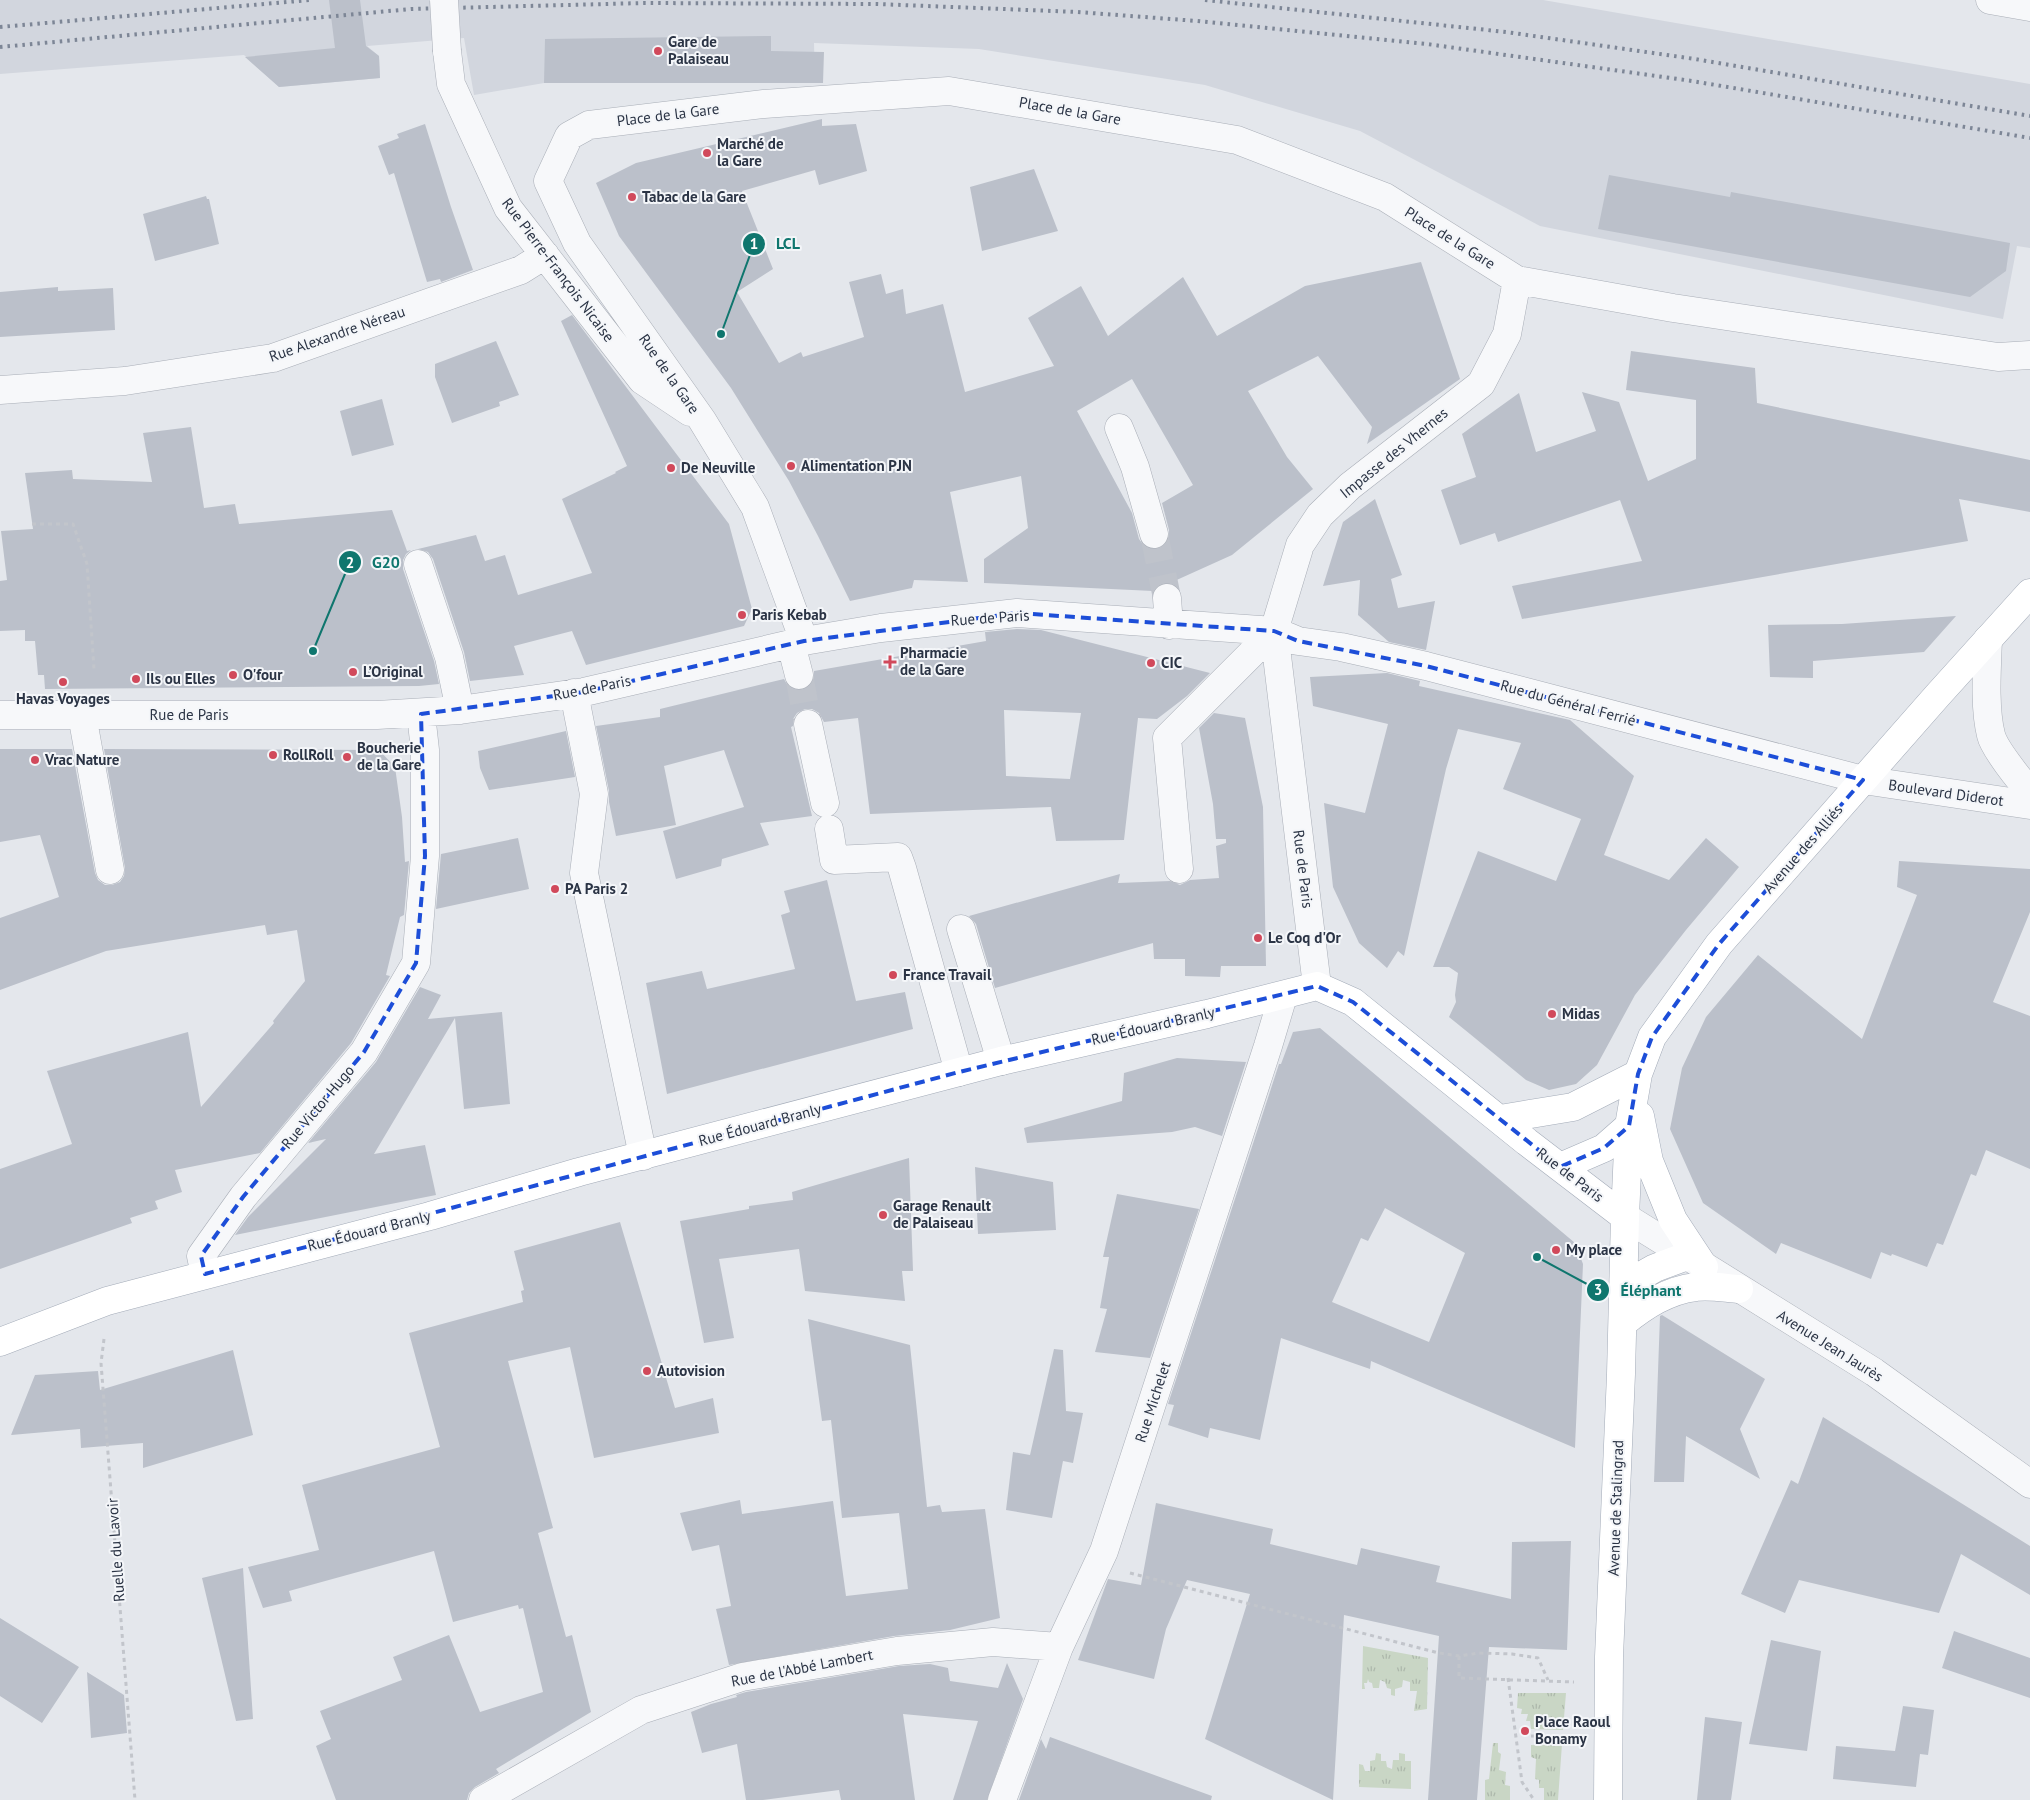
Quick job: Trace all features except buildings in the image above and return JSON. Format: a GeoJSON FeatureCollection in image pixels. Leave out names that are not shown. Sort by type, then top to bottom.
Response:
{"type":"FeatureCollection","features":[{"type":"Feature","properties":{"kind":"main road","name":"Avenue des Alliés"},"geometry":{"type":"LineString","coordinates":[[1625,1217],[1629,1126],[1636,1083],[1652,1037],[1719,944],[2030,593]]}},
{"type":"Feature","properties":{"kind":"main road","name":"Rue Édouard Branly"},"geometry":{"type":"LineString","coordinates":[[205,1274],[430,1216],[579,1172],[1001,1061],[1282,996],[1317,986]]}},
{"type":"Feature","properties":{"kind":"main road","name":"Rue de Paris"},"geometry":{"type":"LineString","coordinates":[[1317,986],[1353,1002],[1625,1217]]}},
{"type":"Feature","properties":{"kind":"main road"},"geometry":{"type":"LineString","coordinates":[[1500,1119],[1573,1106],[1636,1083],[1649,1160],[1673,1220],[1695,1262],[1655,1268],[1623,1286]]}},
{"type":"Feature","properties":{"kind":"main road"},"geometry":{"type":"LineString","coordinates":[[1560,1167],[1604,1148],[1629,1126]]}},
{"type":"Feature","properties":{"kind":"main road","name":"Avenue de Stalingrad"},"geometry":{"type":"LineString","coordinates":[[1608,1800],[1609,1657],[1623,1323],[1625,1217]]}},
{"type":"Feature","properties":{"kind":"main road"},"geometry":{"type":"LineString","coordinates":[[0,1342],[107,1301],[205,1274]]}},
{"type":"Feature","properties":{"kind":"main road"},"geometry":{"type":"LineString","coordinates":[[1623,1323],[1639,1310],[1664,1296],[1696,1287],[1739,1289]]}},
{"type":"Feature","properties":{"kind":"street","name":"Rue Pierre-François Nicaise"},"geometry":{"type":"LineString","coordinates":[[444,0],[451,84],[508,208],[642,380],[702,420]]}},
{"type":"Feature","properties":{"kind":"street"},"geometry":{"type":"LineString","coordinates":[[1992,0],[2030,7]]}},
{"type":"Feature","properties":{"kind":"street","name":"Place de la Gare"},"geometry":{"type":"LineString","coordinates":[[590,125],[764,104],[949,91],[1237,140],[1385,197],[1517,280]]}},
{"type":"Feature","properties":{"kind":"street","name":"Rue de la Gare"},"geometry":{"type":"LineString","coordinates":[[590,125],[569,136],[548,181],[577,243],[702,420],[755,507],[798,642],[799,675]]}},
{"type":"Feature","properties":{"kind":"street","name":"Rue Alexandre Néreau"},"geometry":{"type":"LineString","coordinates":[[0,390],[125,381],[273,358],[521,270],[545,255]]}},
{"type":"Feature","properties":{"kind":"street"},"geometry":{"type":"LineString","coordinates":[[1517,280],[1673,308],[1989,356],[2030,355]]}},
{"type":"Feature","properties":{"kind":"street","name":"Impasse des Vhernes"},"geometry":{"type":"LineString","coordinates":[[1274,631],[1300,545],[1320,515],[1350,486],[1481,384],[1507,334],[1517,280]]}},
{"type":"Feature","properties":{"kind":"street"},"geometry":{"type":"LineString","coordinates":[[1119,428],[1135,467],[1154,534]]}},
{"type":"Feature","properties":{"kind":"street"},"geometry":{"type":"LineString","coordinates":[[418,564],[448,657],[460,710]]}},
{"type":"Feature","properties":{"kind":"street"},"geometry":{"type":"LineString","coordinates":[[1167,598],[1169,625]]}},
{"type":"Feature","properties":{"kind":"street","name":"Rue de Paris"},"geometry":{"type":"LineString","coordinates":[[0,716],[422,714],[574,693],[798,642],[881,628],[1017,614],[1274,631],[1317,986]]}},
{"type":"Feature","properties":{"kind":"street"},"geometry":{"type":"LineString","coordinates":[[1179,869],[1168,738],[1274,631]]}},
{"type":"Feature","properties":{"kind":"street","name":"Rue du Général Ferrié"},"geometry":{"type":"LineString","coordinates":[[1274,631],[1298,641],[1341,647],[1426,666],[1863,780]]}},
{"type":"Feature","properties":{"kind":"street"},"geometry":{"type":"LineString","coordinates":[[1988,639],[1986,689],[1991,736],[2004,758],[2030,791]]}},
{"type":"Feature","properties":{"kind":"street"},"geometry":{"type":"LineString","coordinates":[[574,693],[594,794],[584,872],[643,1156]]}},
{"type":"Feature","properties":{"kind":"street","name":"Rue Victor Hugo"},"geometry":{"type":"LineString","coordinates":[[205,1274],[201,1256],[243,1197],[364,1052],[416,963],[425,856],[425,750],[422,714]]}},
{"type":"Feature","properties":{"kind":"street"},"geometry":{"type":"LineString","coordinates":[[82,715],[110,870]]}},
{"type":"Feature","properties":{"kind":"street"},"geometry":{"type":"LineString","coordinates":[[808,724],[825,803]]}},
{"type":"Feature","properties":{"kind":"street","name":"Boulevard Diderot"},"geometry":{"type":"LineString","coordinates":[[1863,780],[2030,805]]}},
{"type":"Feature","properties":{"kind":"street"},"geometry":{"type":"LineString","coordinates":[[829,829],[834,860],[898,857],[959,1072]]}},
{"type":"Feature","properties":{"kind":"street"},"geometry":{"type":"LineString","coordinates":[[961,929],[1001,1061]]}},
{"type":"Feature","properties":{"kind":"street","name":"Rue Michelet"},"geometry":{"type":"LineString","coordinates":[[1002,1800],[1059,1647],[1104,1551],[1265,1055],[1282,996]]}},
{"type":"Feature","properties":{"kind":"street","name":"Avenue Jean Jaurès"},"geometry":{"type":"LineString","coordinates":[[1625,1217],[1874,1372],[2030,1484]]}},
{"type":"Feature","properties":{"kind":"street","name":"Rue de l'Abbé Lambert"},"geometry":{"type":"LineString","coordinates":[[483,1800],[640,1710],[742,1677],[897,1651],[993,1642],[1059,1647]]}},
{"type":"Feature","properties":{"kind":"path"},"geometry":{"type":"LineString","coordinates":[[32,524],[73,524],[87,564],[94,669]]}},
{"type":"Feature","properties":{"kind":"path","name":"Ruelle du Lavoir"},"geometry":{"type":"LineString","coordinates":[[107,1301],[101,1362],[135,1800]]}},
{"type":"Feature","properties":{"kind":"path"},"geometry":{"type":"LineString","coordinates":[[1122,1572],[1458,1656],[1479,1653],[1512,1654],[1538,1658],[1548,1680]]}},
{"type":"Feature","properties":{"kind":"path"},"geometry":{"type":"LineString","coordinates":[[1458,1656],[1459,1678],[1508,1678],[1576,1682]]}},
{"type":"Feature","properties":{"kind":"path"},"geometry":{"type":"LineString","coordinates":[[1508,1678],[1522,1782],[1534,1800]]}},
{"type":"Feature","properties":{"kind":"path"},"geometry":{"type":"LineString","coordinates":[[1531,1736],[1575,1737]]}},
{"type":"Feature","properties":{"kind":"highlighted area"},"geometry":{"type":"Polygon","coordinates":[[[1017,613],[1274,631],[1298,641],[1426,666],[1863,780],[1719,944],[1652,1037],[1638,1074],[1629,1126],[1604,1148],[1560,1167],[1353,1002],[1317,986],[959,1072],[205,1274],[201,1256],[243,1197],[364,1052],[416,963],[425,856],[421,714],[584,692],[804,641],[1017,613]]]}},
{"type":"Feature","properties":{"kind":"shaded area"},"geometry":{"type":"Polygon","coordinates":[[[0,0],[1543,0],[2030,84],[2030,248],[2017,246],[2003,319],[1540,226],[1360,131],[1205,85],[979,49],[814,43],[815,83],[544,83],[474,95],[464,38],[367,46],[379,56],[380,78],[279,87],[244,55],[0,74],[0,0]]]}},
{"type":"Feature","properties":{"kind":"green space"},"geometry":{"type":"Polygon","coordinates":[[[1363,1646],[1428,1658],[1427,1709],[1414,1711],[1417,1691],[1410,1691],[1410,1682],[1403,1680],[1402,1687],[1395,1689],[1395,1696],[1391,1695],[1391,1689],[1387,1688],[1385,1682],[1380,1680],[1379,1688],[1373,1688],[1372,1683],[1368,1679],[1367,1683],[1364,1683],[1365,1689],[1362,1689],[1363,1646]]]}},
{"type":"Feature","properties":{"kind":"green space"},"geometry":{"type":"Polygon","coordinates":[[[1518,1693],[1566,1693],[1563,1730],[1531,1729],[1530,1721],[1526,1721],[1528,1714],[1521,1714],[1522,1709],[1517,1708],[1518,1693]]]}},
{"type":"Feature","properties":{"kind":"green space"},"geometry":{"type":"Polygon","coordinates":[[[1493,1743],[1498,1743],[1498,1752],[1501,1754],[1499,1770],[1506,1772],[1505,1785],[1510,1786],[1510,1800],[1485,1800],[1485,1780],[1489,1779],[1493,1743]]]}},
{"type":"Feature","properties":{"kind":"green space"},"geometry":{"type":"Polygon","coordinates":[[[1562,1744],[1558,1800],[1544,1800],[1544,1788],[1539,1788],[1539,1780],[1535,1779],[1536,1759],[1531,1757],[1531,1745],[1562,1744]]]}},
{"type":"Feature","properties":{"kind":"green space"},"geometry":{"type":"Polygon","coordinates":[[[1376,1753],[1381,1754],[1381,1761],[1386,1761],[1387,1767],[1392,1769],[1393,1760],[1399,1760],[1399,1753],[1405,1754],[1405,1761],[1411,1761],[1411,1789],[1359,1787],[1359,1764],[1363,1765],[1365,1771],[1370,1771],[1370,1761],[1375,1760],[1376,1753]]]}},
{"type":"Feature","properties":{"kind":"tunnel"},"geometry":{"type":"LineString","coordinates":[[1154,534],[1167,598]]}},
{"type":"Feature","properties":{"kind":"tunnel"},"geometry":{"type":"LineString","coordinates":[[799,675],[808,724]]}},
{"type":"Feature","properties":{"kind":"railway"},"geometry":{"type":"LineString","coordinates":[[0,27],[310,0]]}},
{"type":"Feature","properties":{"kind":"railway"},"geometry":{"type":"LineString","coordinates":[[1205,0],[1506,32],[1695,59],[2030,116]]}},
{"type":"Feature","properties":{"kind":"railway"},"geometry":{"type":"LineString","coordinates":[[0,47],[411,9],[645,3],[877,4],[1078,12],[1197,21],[1427,44],[1692,81],[2030,138]]}},
{"type":"Feature","properties":{"kind":"place","name":"Gare de Palaiseau"},"geometry":{"type":"Point","coordinates":[658,51]}},
{"type":"Feature","properties":{"kind":"place","name":"Marché de la Gare"},"geometry":{"type":"Point","coordinates":[707,153]}},
{"type":"Feature","properties":{"kind":"place","name":"Tabac de la Gare"},"geometry":{"type":"Point","coordinates":[632,197]}},
{"type":"Feature","properties":{"kind":"place","name":"LCL"},"geometry":{"type":"Point","coordinates":[721,334]}},
{"type":"Feature","properties":{"kind":"place","name":"Alimentation PJN"},"geometry":{"type":"Point","coordinates":[791,466]}},
{"type":"Feature","properties":{"kind":"place","name":"De Neuville"},"geometry":{"type":"Point","coordinates":[671,468]}},
{"type":"Feature","properties":{"kind":"place","name":"Paris Kebab"},"geometry":{"type":"Point","coordinates":[742,615]}},
{"type":"Feature","properties":{"kind":"place","name":"G20"},"geometry":{"type":"Point","coordinates":[313,651]}},
{"type":"Feature","properties":{"kind":"place","name":"Pharmacie de la Gare"},"geometry":{"type":"Point","coordinates":[890,662]}},
{"type":"Feature","properties":{"kind":"place","name":"CIC"},"geometry":{"type":"Point","coordinates":[1151,663]}},
{"type":"Feature","properties":{"kind":"place","name":"L’Original"},"geometry":{"type":"Point","coordinates":[353,672]}},
{"type":"Feature","properties":{"kind":"place","name":"O'four"},"geometry":{"type":"Point","coordinates":[233,675]}},
{"type":"Feature","properties":{"kind":"place","name":"Ils ou Elles"},"geometry":{"type":"Point","coordinates":[136,679]}},
{"type":"Feature","properties":{"kind":"place","name":"Havas Voyages"},"geometry":{"type":"Point","coordinates":[63,682]}},
{"type":"Feature","properties":{"kind":"place","name":"RollRoll"},"geometry":{"type":"Point","coordinates":[273,755]}},
{"type":"Feature","properties":{"kind":"place","name":"Boucherie de la Gare"},"geometry":{"type":"Point","coordinates":[347,757]}},
{"type":"Feature","properties":{"kind":"place","name":"Vrac Nature"},"geometry":{"type":"Point","coordinates":[35,760]}},
{"type":"Feature","properties":{"kind":"place","name":"PA Paris 2"},"geometry":{"type":"Point","coordinates":[555,889]}},
{"type":"Feature","properties":{"kind":"place","name":"Le Coq d'Or"},"geometry":{"type":"Point","coordinates":[1258,938]}},
{"type":"Feature","properties":{"kind":"place","name":"France Travail"},"geometry":{"type":"Point","coordinates":[893,975]}},
{"type":"Feature","properties":{"kind":"place","name":"Midas"},"geometry":{"type":"Point","coordinates":[1552,1014]}},
{"type":"Feature","properties":{"kind":"place","name":"Garage Renault de Palaiseau"},"geometry":{"type":"Point","coordinates":[883,1215]}},
{"type":"Feature","properties":{"kind":"place","name":"My place"},"geometry":{"type":"Point","coordinates":[1556,1250]}},
{"type":"Feature","properties":{"kind":"place","name":"Éléphant"},"geometry":{"type":"Point","coordinates":[1537,1257]}},
{"type":"Feature","properties":{"kind":"place","name":"Autovision"},"geometry":{"type":"Point","coordinates":[647,1371]}},
{"type":"Feature","properties":{"kind":"place","name":"Place Raoul Bonamy"},"geometry":{"type":"Point","coordinates":[1525,1731]}}]}
